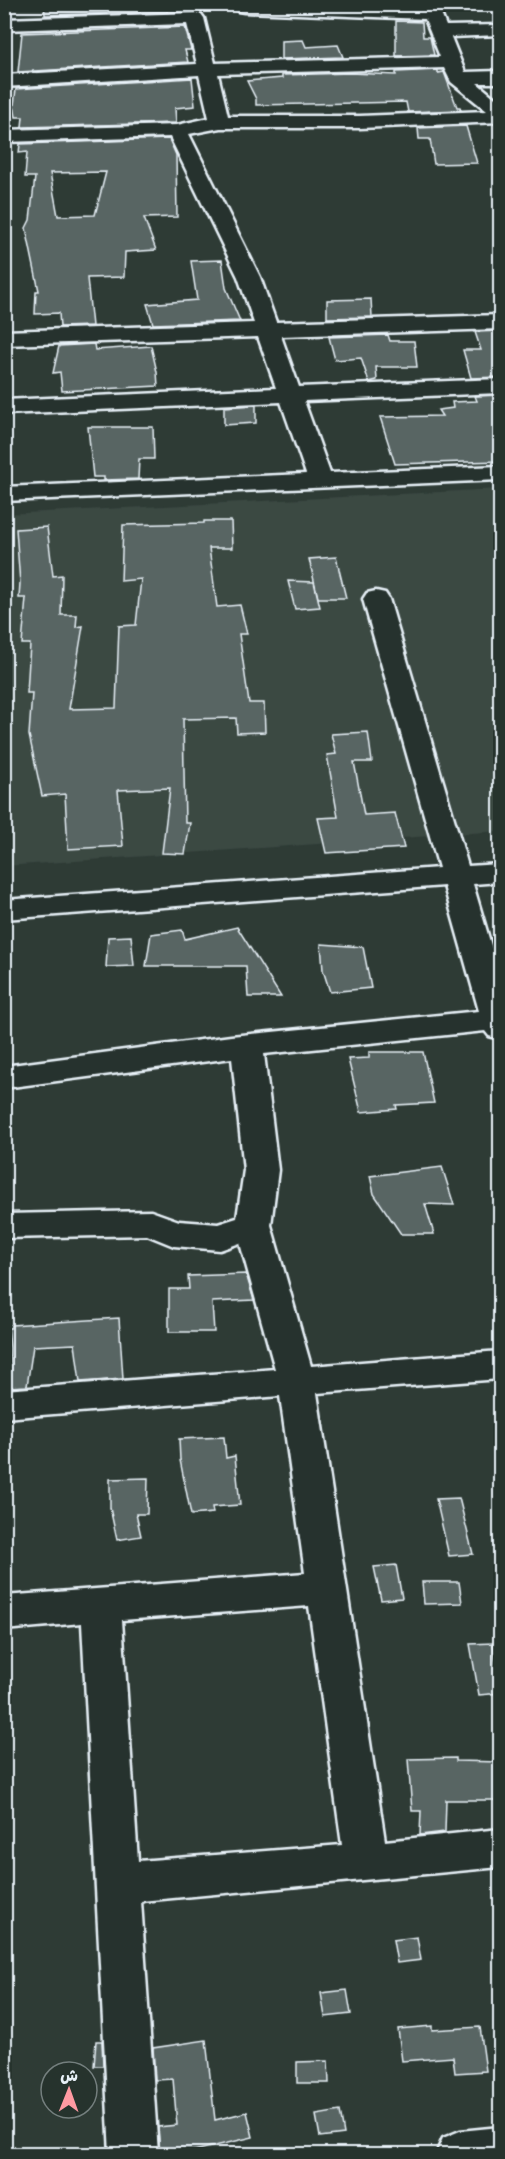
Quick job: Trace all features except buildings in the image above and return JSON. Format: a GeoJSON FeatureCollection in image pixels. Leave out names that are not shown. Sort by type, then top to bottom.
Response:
{"type":"FeatureCollection","features":[{"type":"Feature","properties":{"kind":"street"},"geometry":{"type":"LineString","coordinates":[[241,4],[244,7],[434,17],[501,30]]}},
{"type":"Feature","properties":{"kind":"street"},"geometry":{"type":"LineString","coordinates":[[4,25],[199,11],[220,122]]}},
{"type":"Feature","properties":{"kind":"street"},"geometry":{"type":"LineString","coordinates":[[434,17],[455,70],[501,111]]}},
{"type":"Feature","properties":{"kind":"street"},"geometry":{"type":"LineString","coordinates":[[4,81],[209,69],[455,70],[501,77]]}},
{"type":"Feature","properties":{"kind":"street"},"geometry":{"type":"LineString","coordinates":[[4,136],[177,131],[220,122],[360,122],[501,116]]}},
{"type":"Feature","properties":{"kind":"street"},"geometry":{"type":"LineString","coordinates":[[177,131],[249,277],[320,480]]}},
{"type":"Feature","properties":{"kind":"street"},"geometry":{"type":"LineString","coordinates":[[4,338],[501,322]]}},
{"type":"Feature","properties":{"kind":"street"},"geometry":{"type":"LineString","coordinates":[[4,407],[501,386]]}},
{"type":"Feature","properties":{"kind":"street"},"geometry":{"type":"LineString","coordinates":[[4,494],[501,472]]}},
{"type":"Feature","properties":{"kind":"street"},"geometry":{"type":"LineString","coordinates":[[4,1077],[247,1046],[500,1022],[376,599]]}},
{"type":"Feature","properties":{"kind":"street"},"geometry":{"type":"LineString","coordinates":[[4,910],[501,873]]}},
{"type":"Feature","properties":{"kind":"street"},"geometry":{"type":"LineString","coordinates":[[247,1046],[261,1170],[253,1226],[297,1381],[366,1862]]}},
{"type":"Feature","properties":{"kind":"street"},"geometry":{"type":"LineString","coordinates":[[4,1226],[151,1224],[174,1233],[220,1237],[253,1226]]}},
{"type":"Feature","properties":{"kind":"street"},"geometry":{"type":"LineString","coordinates":[[4,1404],[501,1365]]}},
{"type":"Feature","properties":{"kind":"street"},"geometry":{"type":"LineString","coordinates":[[4,1613],[327,1587]]}},
{"type":"Feature","properties":{"kind":"street"},"geometry":{"type":"LineString","coordinates":[[101,1605],[134,2154]]}},
{"type":"Feature","properties":{"kind":"street"},"geometry":{"type":"LineString","coordinates":[[117,1883],[501,1848]]}},
{"type":"Feature","properties":{"kind":"street"},"geometry":{"type":"LineString","coordinates":[[460,2154],[501,2150]]}},
{"type":"Feature","properties":{"kind":"shaded area"},"geometry":{"type":"Polygon","coordinates":[[[499,489],[500,831],[5,866],[5,514],[499,489]]]}}]}
